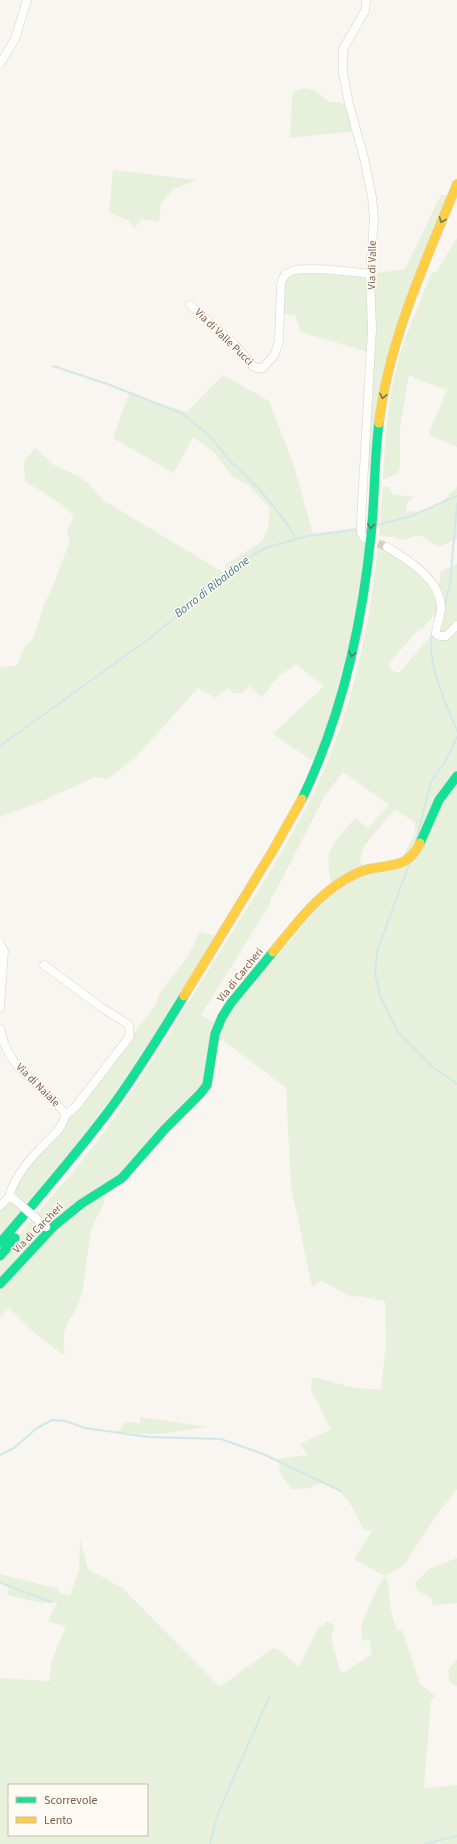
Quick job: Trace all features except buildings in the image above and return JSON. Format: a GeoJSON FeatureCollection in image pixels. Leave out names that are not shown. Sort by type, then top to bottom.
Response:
{"type":"FeatureCollection","features":[{"type":"Feature","properties":{"kind":"main road"},"geometry":{"type":"LineString","coordinates":[[0,1243],[84,1145],[124,1090],[285,831],[311,778],[328,736],[344,688],[358,626],[365,585],[378,432],[386,381],[393,352],[411,300],[457,184]]}},
{"type":"Feature","properties":{"kind":"main road"},"geometry":{"type":"LineString","coordinates":[[431,274],[457,206]]}},
{"type":"Feature","properties":{"kind":"main road"},"geometry":{"type":"LineString","coordinates":[[0,1256],[86,1154],[125,1102],[290,838],[318,784],[339,730],[353,686],[362,647],[377,557],[385,445],[395,375],[406,337],[423,294]]}},
{"type":"Feature","properties":{"kind":"main road","name":"Via di Carcheri"},"geometry":{"type":"LineString","coordinates":[[0,1284],[48,1229],[81,1204],[122,1178],[165,1129],[200,1094],[207,1085],[210,1074],[215,1034],[222,1017],[231,1003],[321,898],[341,882],[367,869],[399,864],[407,861],[415,853],[439,800],[457,776]]}},
{"type":"Feature","properties":{"kind":"street"},"geometry":{"type":"LineString","coordinates":[[0,64],[15,39],[27,0]]}},
{"type":"Feature","properties":{"kind":"street","name":"Via di Valle"},"geometry":{"type":"LineString","coordinates":[[362,532],[372,329],[370,274],[374,220],[372,197],[343,73],[343,49],[365,12],[366,0]]}},
{"type":"Feature","properties":{"kind":"street","name":"Via di Valle Pucci"},"geometry":{"type":"LineString","coordinates":[[190,305],[235,345],[253,366],[263,368],[275,354],[279,341],[280,284],[282,278],[287,274],[301,269],[370,274]]}},
{"type":"Feature","properties":{"kind":"street"},"geometry":{"type":"LineString","coordinates":[[387,547],[404,557],[432,582],[438,591],[441,605],[440,618],[436,629],[436,634],[439,636],[446,636],[457,625]]}},
{"type":"Feature","properties":{"kind":"street"},"geometry":{"type":"LineString","coordinates":[[0,943],[4,951],[4,967],[0,1008]]}},
{"type":"Feature","properties":{"kind":"street"},"geometry":{"type":"LineString","coordinates":[[44,965],[101,1007],[129,1025],[131,1029],[130,1036],[118,1053],[77,1105],[65,1116]]}},
{"type":"Feature","properties":{"kind":"street","name":"Via di Naiale"},"geometry":{"type":"LineString","coordinates":[[0,1029],[4,1044],[13,1061],[36,1085],[61,1107],[65,1116],[59,1129],[28,1163],[13,1185],[12,1198]]}},
{"type":"Feature","properties":{"kind":"street"},"geometry":{"type":"LineString","coordinates":[[0,1206],[12,1198],[48,1229]]}},
{"type":"Feature","properties":{"kind":"green space"},"geometry":{"type":"Polygon","coordinates":[[[304,88],[314,90],[330,102],[349,104],[356,131],[290,138],[292,98],[294,91],[304,88]]]}},
{"type":"Feature","properties":{"kind":"green space"},"geometry":{"type":"Polygon","coordinates":[[[113,170],[197,180],[174,189],[161,203],[159,222],[141,219],[135,228],[129,221],[109,212],[113,170]]]}},
{"type":"Feature","properties":{"kind":"green space"},"geometry":{"type":"Polygon","coordinates":[[[441,195],[453,195],[393,352],[375,471],[365,469],[371,353],[301,332],[295,315],[279,314],[281,284],[292,271],[370,274],[405,269],[441,195]]]}},
{"type":"Feature","properties":{"kind":"green space"},"geometry":{"type":"Polygon","coordinates":[[[457,238],[457,447],[431,436],[429,432],[447,390],[416,379],[409,374],[400,428],[400,467],[398,473],[383,480],[388,414],[398,361],[431,274],[437,271],[457,238]]]}},
{"type":"Feature","properties":{"kind":"green space"},"geometry":{"type":"Polygon","coordinates":[[[223,375],[269,401],[294,466],[313,534],[356,528],[371,528],[365,585],[317,764],[273,734],[324,686],[296,664],[278,677],[262,697],[249,686],[242,693],[234,693],[227,688],[216,698],[198,688],[137,756],[108,779],[95,777],[40,802],[0,817],[0,668],[17,665],[25,647],[33,639],[44,605],[55,581],[70,540],[67,532],[74,516],[61,504],[25,481],[24,461],[35,448],[54,465],[78,476],[89,484],[103,500],[226,574],[225,565],[262,541],[268,529],[270,508],[248,485],[233,477],[214,452],[193,437],[174,473],[113,438],[129,394],[187,412],[223,375]]]}},
{"type":"Feature","properties":{"kind":"green space"},"geometry":{"type":"Polygon","coordinates":[[[383,487],[389,487],[392,494],[413,497],[407,502],[406,509],[408,511],[420,512],[429,509],[440,502],[457,487],[457,539],[438,547],[421,535],[402,540],[394,537],[379,536],[383,487]]]}},
{"type":"Feature","properties":{"kind":"green space"},"geometry":{"type":"Polygon","coordinates":[[[378,544],[404,557],[438,590],[441,571],[457,564],[457,1489],[434,1519],[404,1565],[385,1576],[355,1560],[356,1556],[373,1530],[363,1530],[352,1507],[338,1490],[323,1482],[316,1486],[307,1488],[291,1489],[280,1472],[278,1459],[308,1455],[300,1444],[331,1429],[311,1392],[312,1377],[363,1389],[381,1389],[386,1344],[385,1301],[358,1296],[352,1297],[321,1281],[312,1287],[291,1186],[286,1088],[216,1035],[207,1085],[105,1194],[104,1203],[92,1229],[81,1296],[75,1311],[68,1322],[64,1335],[65,1354],[62,1354],[30,1329],[9,1308],[0,1317],[0,1256],[79,1165],[118,1113],[160,1049],[267,876],[293,832],[317,786],[350,698],[358,668],[375,575],[378,544]],[[432,617],[423,628],[419,629],[388,664],[394,672],[399,673],[436,629],[440,618],[432,617]],[[343,772],[324,797],[271,898],[270,904],[201,1015],[219,1025],[333,889],[328,858],[330,850],[340,835],[355,818],[368,828],[389,805],[343,772]],[[395,809],[364,846],[360,862],[367,869],[399,864],[415,833],[415,823],[395,809]]]}},
{"type":"Feature","properties":{"kind":"green space"},"geometry":{"type":"Polygon","coordinates":[[[200,932],[220,937],[155,1042],[0,1243],[0,1206],[13,1185],[155,1006],[159,994],[188,956],[200,932]]]}},
{"type":"Feature","properties":{"kind":"green space"},"geometry":{"type":"Polygon","coordinates":[[[140,1417],[208,1427],[161,1434],[117,1433],[126,1421],[140,1424],[140,1417]]]}},
{"type":"Feature","properties":{"kind":"green space"},"geometry":{"type":"Polygon","coordinates":[[[80,1538],[88,1569],[122,1588],[220,1687],[273,1648],[279,1650],[299,1667],[319,1626],[322,1627],[326,1621],[335,1626],[331,1637],[340,1671],[343,1673],[372,1654],[369,1639],[362,1641],[361,1625],[378,1586],[385,1576],[388,1583],[391,1610],[397,1631],[402,1630],[420,1684],[435,1696],[431,1701],[424,1788],[457,1785],[457,1844],[0,1844],[0,1678],[49,1681],[52,1660],[66,1626],[48,1622],[57,1602],[41,1603],[7,1595],[9,1586],[0,1583],[0,1574],[59,1589],[59,1593],[70,1595],[79,1570],[80,1538]]]}},
{"type":"Feature","properties":{"kind":"green space"},"geometry":{"type":"Polygon","coordinates":[[[457,1558],[457,1603],[433,1605],[432,1599],[417,1590],[415,1583],[429,1569],[457,1558]]]}},
{"type":"Feature","properties":{"kind":"green space"},"geometry":{"type":"Polygon","coordinates":[[[457,1659],[457,1686],[450,1683],[448,1671],[457,1659]]]}},
{"type":"Feature","properties":{"kind":"waterway"},"geometry":{"type":"LineString","coordinates":[[53,366],[110,385],[183,414],[212,438],[227,458],[260,490],[282,517],[297,539]]}},
{"type":"Feature","properties":{"kind":"waterway","name":"Borro di Ribaldone"},"geometry":{"type":"LineString","coordinates":[[377,525],[411,516],[457,496]]}},
{"type":"Feature","properties":{"kind":"waterway"},"geometry":{"type":"LineString","coordinates":[[444,610],[450,584],[457,504]]}},
{"type":"Feature","properties":{"kind":"waterway","name":"Borro di Ribaldone"},"geometry":{"type":"LineString","coordinates":[[0,746],[150,638],[179,614],[197,595],[254,554],[268,547],[308,536],[359,529]]}},
{"type":"Feature","properties":{"kind":"waterway"},"geometry":{"type":"LineString","coordinates":[[433,631],[431,642],[434,667],[457,731]]}},
{"type":"Feature","properties":{"kind":"waterway"},"geometry":{"type":"LineString","coordinates":[[417,837],[431,782],[445,762],[457,737]]}},
{"type":"Feature","properties":{"kind":"waterway"},"geometry":{"type":"LineString","coordinates":[[409,865],[377,951],[375,975],[381,998],[398,1032],[434,1068],[457,1084]]}},
{"type":"Feature","properties":{"kind":"waterway"},"geometry":{"type":"LineString","coordinates":[[0,1455],[14,1448],[37,1428],[52,1420],[66,1421],[85,1428],[149,1437],[221,1439],[263,1454],[341,1491]]}},
{"type":"Feature","properties":{"kind":"waterway"},"geometry":{"type":"LineString","coordinates":[[0,1583],[51,1602]]}},
{"type":"Feature","properties":{"kind":"waterway"},"geometry":{"type":"LineString","coordinates":[[210,1844],[217,1816],[269,1697]]}},
{"type":"Feature","properties":{"kind":"waterway"},"geometry":{"type":"LineString","coordinates":[[425,1844],[457,1836]]}},
{"type":"Feature","properties":{"kind":"tunnel"},"geometry":{"type":"LineString","coordinates":[[367,539],[387,547]]}},
{"type":"Feature","properties":{"kind":"traffic: fast"},"geometry":{"type":"LineString","coordinates":[[302,799],[328,736],[339,703],[356,637],[371,535],[379,423]]}},
{"type":"Feature","properties":{"kind":"traffic: fast"},"geometry":{"type":"LineString","coordinates":[[420,843],[439,800],[457,776]]}},
{"type":"Feature","properties":{"kind":"traffic: fast"},"geometry":{"type":"LineString","coordinates":[[0,1284],[54,1226],[81,1204],[122,1178],[165,1129],[200,1094],[207,1085],[215,1034],[222,1017],[231,1003],[273,952]]}},
{"type":"Feature","properties":{"kind":"traffic: fast"},"geometry":{"type":"LineString","coordinates":[[0,1243],[69,1162],[108,1112],[138,1069],[184,996]]}},
{"type":"Feature","properties":{"kind":"traffic: fast"},"geometry":{"type":"LineString","coordinates":[[0,1256],[15,1238]]}},
{"type":"Feature","properties":{"kind":"traffic: slow"},"geometry":{"type":"LineString","coordinates":[[379,423],[391,361],[400,331],[421,271],[457,184]]}},
{"type":"Feature","properties":{"kind":"traffic: slow"},"geometry":{"type":"LineString","coordinates":[[184,996],[272,852],[302,799]]}},
{"type":"Feature","properties":{"kind":"traffic: slow"},"geometry":{"type":"LineString","coordinates":[[273,952],[304,914],[331,889],[347,878],[362,871],[399,864],[405,861],[410,857],[420,843]]}}]}
